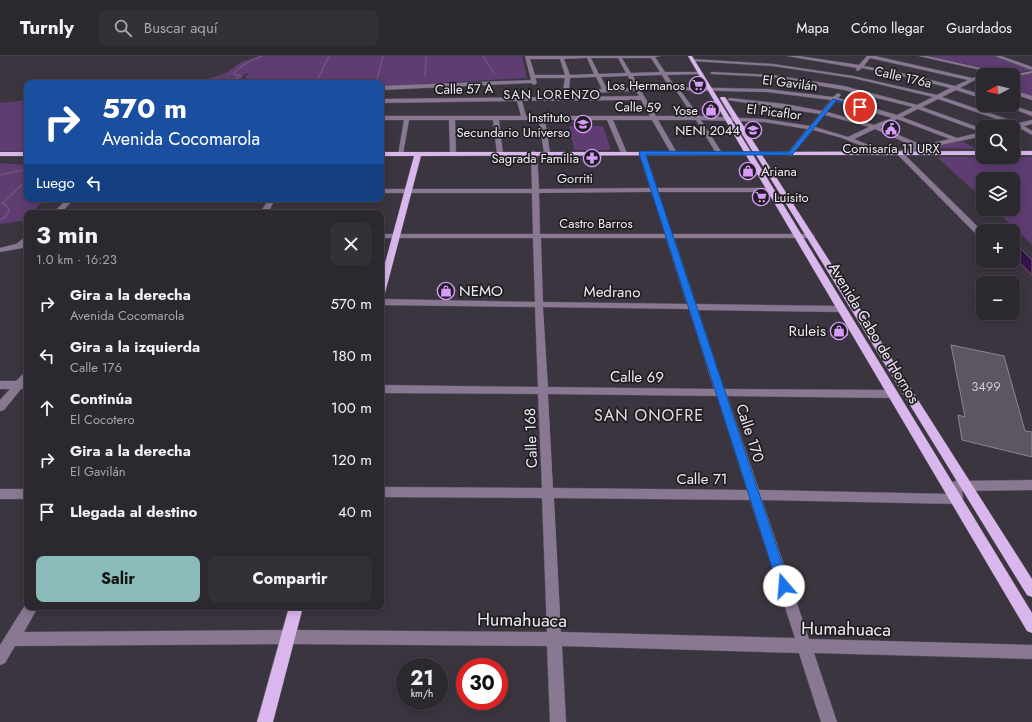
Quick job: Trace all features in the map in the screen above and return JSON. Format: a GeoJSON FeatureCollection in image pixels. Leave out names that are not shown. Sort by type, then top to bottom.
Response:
{"type":"FeatureCollection","features":[{"type":"Feature","properties":{"kind":"main road","name":"Avenida Cabo de Hornos"},"geometry":{"type":"LineString","coordinates":[[694,58],[708,87],[811,236],[1032,591]]}},
{"type":"Feature","properties":{"kind":"main road","name":"Avenida Cabo de Hornos"},"geometry":{"type":"LineString","coordinates":[[694,58],[716,87],[736,119],[770,190],[1032,626]]}},
{"type":"Feature","properties":{"kind":"main road"},"geometry":{"type":"LineString","coordinates":[[0,154],[24,154]]}},
{"type":"Feature","properties":{"kind":"main road"},"geometry":{"type":"LineString","coordinates":[[384,154],[976,154]]}},
{"type":"Feature","properties":{"kind":"main road"},"geometry":{"type":"LineString","coordinates":[[384,282],[418,154]]}},
{"type":"Feature","properties":{"kind":"main road"},"geometry":{"type":"LineString","coordinates":[[1020,154],[1032,154]]}},
{"type":"Feature","properties":{"kind":"main road"},"geometry":{"type":"LineString","coordinates":[[265,722],[295,610]]}},
{"type":"Feature","properties":{"kind":"street"},"geometry":{"type":"LineString","coordinates":[[619,56],[674,153]]}},
{"type":"Feature","properties":{"kind":"street"},"geometry":{"type":"LineString","coordinates":[[652,56],[671,86],[679,91],[719,153]]}},
{"type":"Feature","properties":{"kind":"street"},"geometry":{"type":"LineString","coordinates":[[534,81],[528,57],[659,56]]}},
{"type":"Feature","properties":{"kind":"street"},"geometry":{"type":"LineString","coordinates":[[789,56],[861,66],[957,88],[976,95]]}},
{"type":"Feature","properties":{"kind":"street"},"geometry":{"type":"LineString","coordinates":[[790,154],[869,56],[976,80]]}},
{"type":"Feature","properties":{"kind":"street"},"geometry":{"type":"LineString","coordinates":[[921,56],[977,68]]}},
{"type":"Feature","properties":{"kind":"street"},"geometry":{"type":"LineString","coordinates":[[997,56],[1032,70]]}},
{"type":"Feature","properties":{"kind":"street"},"geometry":{"type":"LineString","coordinates":[[561,57],[568,76],[565,93],[566,100]]}},
{"type":"Feature","properties":{"kind":"street"},"geometry":{"type":"LineString","coordinates":[[589,57],[606,91]]}},
{"type":"Feature","properties":{"kind":"street","name":"Calle 176a"},"geometry":{"type":"LineString","coordinates":[[694,58],[773,62],[853,77],[938,97],[999,120]]}},
{"type":"Feature","properties":{"kind":"street"},"geometry":{"type":"LineString","coordinates":[[772,112],[773,62]]}},
{"type":"Feature","properties":{"kind":"street"},"geometry":{"type":"LineString","coordinates":[[1020,74],[1032,70]]}},
{"type":"Feature","properties":{"kind":"street"},"geometry":{"type":"LineString","coordinates":[[384,88],[423,85],[499,91],[534,81],[568,76],[700,73]]}},
{"type":"Feature","properties":{"kind":"street"},"geometry":{"type":"LineString","coordinates":[[712,73],[772,76],[844,88],[918,107],[976,128]]}},
{"type":"Feature","properties":{"kind":"street"},"geometry":{"type":"LineString","coordinates":[[850,138],[875,128],[976,78]]}},
{"type":"Feature","properties":{"kind":"street"},"geometry":{"type":"LineString","coordinates":[[421,100],[423,85]]}},
{"type":"Feature","properties":{"kind":"street","name":"El Gavilán"},"geometry":{"type":"LineString","coordinates":[[565,93],[708,87],[772,90],[835,100],[898,117],[958,140]]}},
{"type":"Feature","properties":{"kind":"street","name":"Calle 57 A"},"geometry":{"type":"LineString","coordinates":[[384,102],[405,111],[421,100],[441,109],[480,109],[499,91],[520,99],[566,100],[643,98]]}},
{"type":"Feature","properties":{"kind":"street"},"geometry":{"type":"LineString","coordinates":[[1020,94],[1032,98]]}},
{"type":"Feature","properties":{"kind":"street"},"geometry":{"type":"LineString","coordinates":[[520,99],[524,118]]}},
{"type":"Feature","properties":{"kind":"street"},"geometry":{"type":"LineString","coordinates":[[730,100],[772,112],[823,113],[875,128],[923,148]]}},
{"type":"Feature","properties":{"kind":"street","name":"Calle 59"},"geometry":{"type":"LineString","coordinates":[[384,117],[405,111],[441,109],[452,118],[480,109],[496,118],[728,118]]}},
{"type":"Feature","properties":{"kind":"street"},"geometry":{"type":"LineString","coordinates":[[1020,110],[1032,114]]}},
{"type":"Feature","properties":{"kind":"street"},"geometry":{"type":"LineString","coordinates":[[400,154],[405,111]]}},
{"type":"Feature","properties":{"kind":"street","name":"El Picaflor"},"geometry":{"type":"LineString","coordinates":[[728,118],[736,119],[772,112],[812,128],[850,138],[886,154]]}},
{"type":"Feature","properties":{"kind":"street"},"geometry":{"type":"LineString","coordinates":[[452,118],[453,154]]}},
{"type":"Feature","properties":{"kind":"street"},"geometry":{"type":"LineString","coordinates":[[496,118],[500,154]]}},
{"type":"Feature","properties":{"kind":"street"},"geometry":{"type":"LineString","coordinates":[[542,118],[547,153]]}},
{"type":"Feature","properties":{"kind":"street"},"geometry":{"type":"LineString","coordinates":[[609,118],[624,153]]}},
{"type":"Feature","properties":{"kind":"street"},"geometry":{"type":"LineString","coordinates":[[1020,125],[1032,122]]}},
{"type":"Feature","properties":{"kind":"street","name":"Calle 176a"},"geometry":{"type":"LineString","coordinates":[[1020,128],[1032,133]]}},
{"type":"Feature","properties":{"kind":"street"},"geometry":{"type":"LineString","coordinates":[[976,136],[900,152],[900,154],[976,229]]}},
{"type":"Feature","properties":{"kind":"street","name":"Calle 170"},"geometry":{"type":"LineString","coordinates":[[642,153],[829,722]]}},
{"type":"Feature","properties":{"kind":"street","name":"Calle 168"},"geometry":{"type":"LineString","coordinates":[[534,154],[538,235],[539,305],[558,722]]}},
{"type":"Feature","properties":{"kind":"street","name":"Gorriti"},"geometry":{"type":"LineString","coordinates":[[384,191],[770,190]]}},
{"type":"Feature","properties":{"kind":"street"},"geometry":{"type":"LineString","coordinates":[[60,210],[68,202]]}},
{"type":"Feature","properties":{"kind":"street","name":"Castro Barros"},"geometry":{"type":"LineString","coordinates":[[384,236],[811,236]]}},
{"type":"Feature","properties":{"kind":"street"},"geometry":{"type":"LineString","coordinates":[[0,250],[19,246],[24,242]]}},
{"type":"Feature","properties":{"kind":"street","name":"Medrano"},"geometry":{"type":"LineString","coordinates":[[384,302],[842,309]]}},
{"type":"Feature","properties":{"kind":"street"},"geometry":{"type":"LineString","coordinates":[[0,385],[23,385]]}},
{"type":"Feature","properties":{"kind":"street"},"geometry":{"type":"LineString","coordinates":[[0,407],[23,385]]}},
{"type":"Feature","properties":{"kind":"street","name":"Calle 69"},"geometry":{"type":"LineString","coordinates":[[384,389],[893,394]]}},
{"type":"Feature","properties":{"kind":"street"},"geometry":{"type":"LineString","coordinates":[[957,499],[955,486],[1032,485]]}},
{"type":"Feature","properties":{"kind":"street","name":"Calle 71"},"geometry":{"type":"LineString","coordinates":[[384,492],[754,495],[957,499]]}},
{"type":"Feature","properties":{"kind":"street"},"geometry":{"type":"LineString","coordinates":[[0,494],[24,494]]}},
{"type":"Feature","properties":{"kind":"street"},"geometry":{"type":"LineString","coordinates":[[0,658],[28,610]]}},
{"type":"Feature","properties":{"kind":"street","name":"Humahuaca"},"geometry":{"type":"LineString","coordinates":[[12,639],[288,637],[554,639],[1032,652]]}},
{"type":"Feature","properties":{"kind":"shaded area"},"geometry":{"type":"Polygon","coordinates":[[[259,56],[522,56],[527,78],[384,86],[384,80],[246,80],[245,77],[250,72],[243,75],[242,80],[204,80],[226,73],[241,62],[259,56]]]}},
{"type":"Feature","properties":{"kind":"shaded area"},"geometry":{"type":"Polygon","coordinates":[[[928,56],[994,56],[1032,70],[1020,73],[1020,68],[985,68],[928,56]]]}},
{"type":"Feature","properties":{"kind":"shaded area"},"geometry":{"type":"Polygon","coordinates":[[[1032,73],[1032,96],[1020,92],[1020,75],[1032,73]]]}},
{"type":"Feature","properties":{"kind":"shaded area"},"geometry":{"type":"Polygon","coordinates":[[[24,100],[24,151],[0,151],[0,103],[24,100]]]}},
{"type":"Feature","properties":{"kind":"shaded area"},"geometry":{"type":"Polygon","coordinates":[[[569,126],[603,126],[611,150],[574,150],[569,126]]]}},
{"type":"Feature","properties":{"kind":"shaded area"},"geometry":{"type":"Polygon","coordinates":[[[962,141],[976,149],[923,148],[962,141]]]}},
{"type":"Feature","properties":{"kind":"shaded area"},"geometry":{"type":"Polygon","coordinates":[[[937,157],[976,157],[976,164],[1020,164],[1020,157],[1032,157],[1032,245],[1020,234],[1020,224],[1010,224],[1001,216],[1020,216],[1020,172],[976,172],[976,193],[937,157]]]}},
{"type":"Feature","properties":{"kind":"shaded area"},"geometry":{"type":"Polygon","coordinates":[[[0,163],[24,165],[24,202],[43,202],[34,210],[24,210],[24,219],[22,221],[0,224],[0,163]]]}},
{"type":"Feature","properties":{"kind":"shaded area"},"geometry":{"type":"Polygon","coordinates":[[[1020,248],[1032,260],[1032,275],[1020,263],[1020,248]]]}},
{"type":"Feature","properties":{"kind":"building","name":"Ruleis"},"geometry":{"type":"Polygon","coordinates":[[[831,327],[843,327],[848,335],[835,335],[831,327]]]}},
{"type":"Feature","properties":{"kind":"building"},"geometry":{"type":"Polygon","coordinates":[[[951,345],[1004,356],[1025,431],[1032,432],[1032,457],[962,440],[958,415],[965,417],[951,345]]]}},
{"type":"Feature","properties":{"kind":"waterway"},"geometry":{"type":"LineString","coordinates":[[233,80],[241,76],[233,74],[243,65],[262,56]]}},
{"type":"Feature","properties":{"kind":"waterway"},"geometry":{"type":"LineString","coordinates":[[317,80],[329,56]]}},
{"type":"Feature","properties":{"kind":"waterway"},"geometry":{"type":"LineString","coordinates":[[377,80],[383,56]]}},
{"type":"Feature","properties":{"kind":"waterway"},"geometry":{"type":"LineString","coordinates":[[425,77],[426,56]]}},
{"type":"Feature","properties":{"kind":"waterway"},"geometry":{"type":"LineString","coordinates":[[483,56],[494,73]]}},
{"type":"Feature","properties":{"kind":"waterway"},"geometry":{"type":"LineString","coordinates":[[0,175],[24,170]]}},
{"type":"Feature","properties":{"kind":"waterway"},"geometry":{"type":"LineString","coordinates":[[0,220],[5,217],[9,211],[7,206],[2,203],[24,185]]}},
{"type":"Feature","properties":{"kind":"place","name":"Los Hermanos"},"geometry":{"type":"Point","coordinates":[698,85]}},
{"type":"Feature","properties":{"kind":"place","name":"Yose"},"geometry":{"type":"Point","coordinates":[711,110]}},
{"type":"Feature","properties":{"kind":"place","name":"Instituto Secundario Universo"},"geometry":{"type":"Point","coordinates":[583,124]}},
{"type":"Feature","properties":{"kind":"place","name":"Comisaría 11 URX"},"geometry":{"type":"Point","coordinates":[891,129]}},
{"type":"Feature","properties":{"kind":"place","name":"NENI 2044"},"geometry":{"type":"Point","coordinates":[753,130]}},
{"type":"Feature","properties":{"kind":"place","name":"Sagrada Familia"},"geometry":{"type":"Point","coordinates":[592,158]}},
{"type":"Feature","properties":{"kind":"place","name":"Ariana"},"geometry":{"type":"Point","coordinates":[748,171]}},
{"type":"Feature","properties":{"kind":"place","name":"Luisito"},"geometry":{"type":"Point","coordinates":[761,197]}},
{"type":"Feature","properties":{"kind":"place","name":"NEMO"},"geometry":{"type":"Point","coordinates":[446,291]}},
{"type":"Feature","properties":{"kind":"place","name":"Ruleis"},"geometry":{"type":"Point","coordinates":[839,331]}},
{"type":"Feature","properties":{"kind":"district","name":"SAN LORENZO"},"geometry":{"type":"Point","coordinates":[552,94]}},
{"type":"Feature","properties":{"kind":"district","name":"SAN ONOFRE"},"geometry":{"type":"Point","coordinates":[649,415]}},
{"type":"Feature","properties":{"kind":"route"},"geometry":{"type":"LineString","coordinates":[[784,586],[642,153],[790,154],[835,100],[860,107]]}}]}
